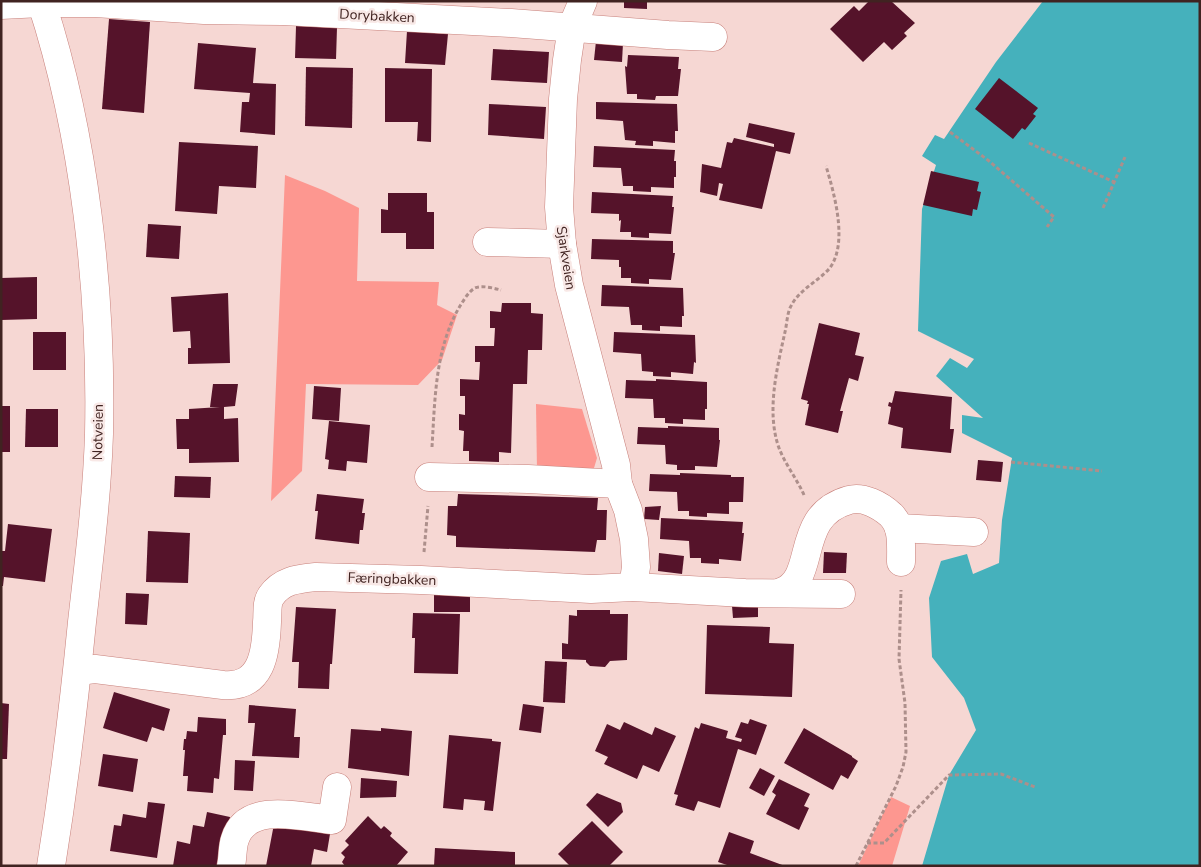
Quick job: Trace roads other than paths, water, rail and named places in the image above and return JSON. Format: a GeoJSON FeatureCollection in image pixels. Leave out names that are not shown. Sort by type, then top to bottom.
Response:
{"type":"FeatureCollection","features":[{"type":"Feature","properties":{"kind":"street","name":"Sjarkveien"},"geometry":{"type":"LineString","coordinates":[[583,1],[572,27],[563,99],[559,208],[562,244],[569,286],[616,465],[618,484],[628,510],[634,539],[636,567],[633,587]]}},
{"type":"Feature","properties":{"kind":"street","name":"Dorybakken"},"geometry":{"type":"LineString","coordinates":[[1,5],[41,2],[95,3],[204,10],[283,11],[713,37]]}},
{"type":"Feature","properties":{"kind":"street","name":"Notveien"},"geometry":{"type":"LineString","coordinates":[[41,2],[52,36],[78,145],[96,304],[98,356],[98,443],[94,512],[67,766],[52,866]]}},
{"type":"Feature","properties":{"kind":"street"},"geometry":{"type":"LineString","coordinates":[[487,242],[562,244]]}},
{"type":"Feature","properties":{"kind":"street"},"geometry":{"type":"LineString","coordinates":[[430,477],[528,479],[618,484]]}},
{"type":"Feature","properties":{"kind":"street"},"geometry":{"type":"LineString","coordinates":[[781,592],[790,589],[796,580],[803,566],[810,538],[821,516],[839,503],[853,499],[866,500],[889,513],[895,519],[899,528],[901,542],[901,562]]}},
{"type":"Feature","properties":{"kind":"street"},"geometry":{"type":"LineString","coordinates":[[899,528],[974,532]]}},
{"type":"Feature","properties":{"kind":"street","name":"Færingbakken"},"geometry":{"type":"LineString","coordinates":[[78,671],[96,669],[236,686],[244,683],[251,678],[258,668],[264,652],[268,604],[271,596],[280,586],[288,581],[316,577],[421,580],[591,589],[633,587],[745,593],[841,594]]}},
{"type":"Feature","properties":{"kind":"street"},"geometry":{"type":"LineString","coordinates":[[232,866],[235,838],[246,822],[260,815],[277,814],[332,820],[337,787]]}},
{"type":"Feature","properties":{"kind":"water"},"geometry":{"type":"Polygon","coordinates":[[[1043,1],[1200,1],[1200,866],[922,866],[949,775],[976,730],[964,698],[932,657],[929,598],[941,561],[967,554],[973,574],[999,563],[1002,520],[1012,458],[962,433],[962,415],[983,418],[936,376],[950,358],[967,368],[974,359],[918,331],[922,209],[936,165],[922,156],[935,135],[944,139],[996,62],[1043,1]]]}}]}
